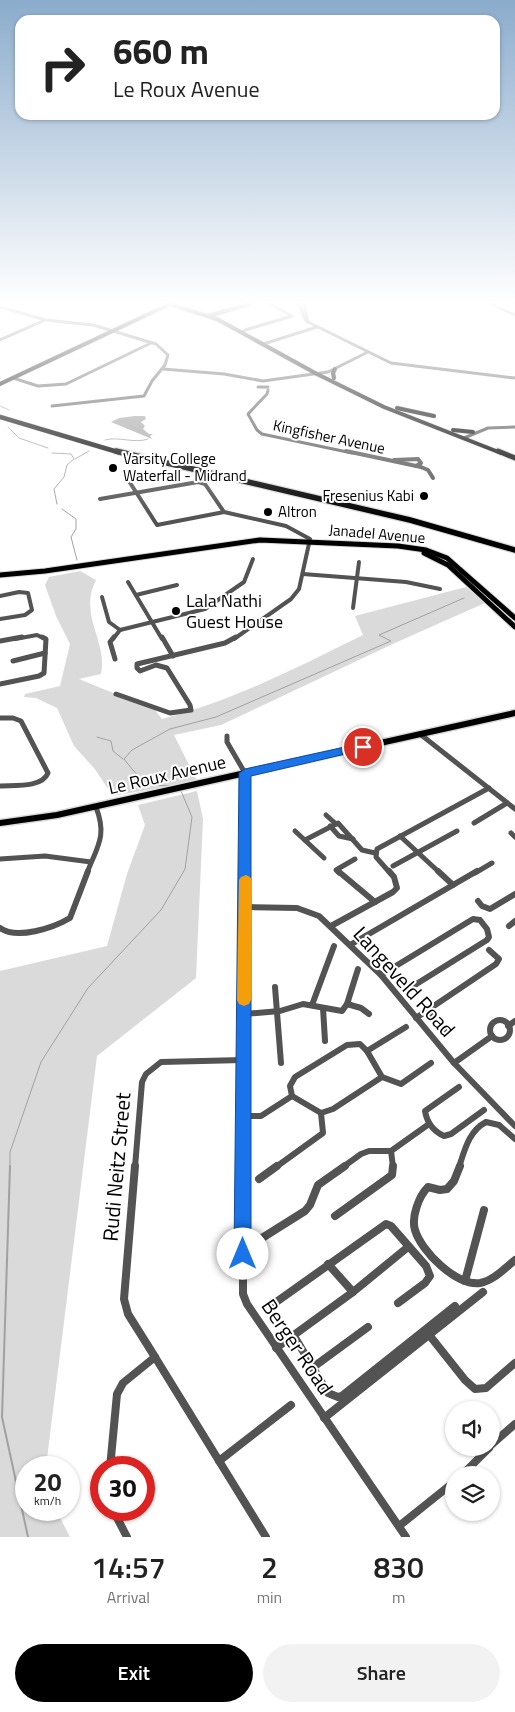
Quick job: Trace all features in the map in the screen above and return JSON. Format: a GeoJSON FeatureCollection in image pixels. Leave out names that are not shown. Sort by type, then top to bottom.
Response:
{"type":"FeatureCollection","features":[{"type":"Feature","properties":{"kind":"highway"},"geometry":{"type":"LineString","coordinates":[[0,413],[65,434],[139,454],[413,516],[515,546]]}},
{"type":"Feature","properties":{"kind":"highway"},"geometry":{"type":"LineString","coordinates":[[0,418],[144,459],[410,520],[515,550]]}},
{"type":"Feature","properties":{"kind":"main road"},"geometry":{"type":"LineString","coordinates":[[0,384],[18,376]]}},
{"type":"Feature","properties":{"kind":"main road"},"geometry":{"type":"LineString","coordinates":[[321,376],[384,407],[515,456]]}},
{"type":"Feature","properties":{"kind":"main road"},"geometry":{"type":"LineString","coordinates":[[329,376],[397,408],[465,437]]}},
{"type":"Feature","properties":{"kind":"main road"},"geometry":{"type":"LineString","coordinates":[[397,408],[434,416]]}},
{"type":"Feature","properties":{"kind":"main road"},"geometry":{"type":"LineString","coordinates":[[451,430],[473,432]]}},
{"type":"Feature","properties":{"kind":"main road"},"geometry":{"type":"LineString","coordinates":[[298,540],[303,534]]}},
{"type":"Feature","properties":{"kind":"main road","name":"Janadel Avenue"},"geometry":{"type":"LineString","coordinates":[[0,574],[45,571],[243,542],[298,540],[410,550],[428,554],[457,572],[515,627]]}},
{"type":"Feature","properties":{"kind":"main road","name":"Janadel Avenue"},"geometry":{"type":"LineString","coordinates":[[243,542],[309,542],[414,548],[436,553],[453,562],[515,618]]}},
{"type":"Feature","properties":{"kind":"main road","name":"Le Roux Avenue"},"geometry":{"type":"LineString","coordinates":[[0,823],[57,815],[515,713]]}},
{"type":"Feature","properties":{"kind":"street"},"geometry":{"type":"LineString","coordinates":[[13,378],[34,386],[66,384],[83,376]]}},
{"type":"Feature","properties":{"kind":"street"},"geometry":{"type":"LineString","coordinates":[[52,406],[144,396],[147,393],[149,384],[157,376]]}},
{"type":"Feature","properties":{"kind":"street"},"geometry":{"type":"LineString","coordinates":[[236,376],[265,380],[304,376]]}},
{"type":"Feature","properties":{"kind":"street"},"geometry":{"type":"LineString","coordinates":[[495,376],[515,378]]}},
{"type":"Feature","properties":{"kind":"street"},"geometry":{"type":"LineString","coordinates":[[258,390],[268,388],[265,380]]}},
{"type":"Feature","properties":{"kind":"street"},"geometry":{"type":"LineString","coordinates":[[258,390],[265,380]]}},
{"type":"Feature","properties":{"kind":"street","name":"Kingfisher Avenue"},"geometry":{"type":"LineString","coordinates":[[268,388],[263,398],[248,414],[257,430],[262,434],[425,468],[433,478]]}},
{"type":"Feature","properties":{"kind":"street","name":"Kingfisher Avenue"},"geometry":{"type":"LineString","coordinates":[[258,390],[263,398]]}},
{"type":"Feature","properties":{"kind":"street"},"geometry":{"type":"LineString","coordinates":[[465,437],[473,432],[491,427],[515,427]]}},
{"type":"Feature","properties":{"kind":"street"},"geometry":{"type":"LineString","coordinates":[[389,461],[414,458],[421,462],[416,466]]}},
{"type":"Feature","properties":{"kind":"street"},"geometry":{"type":"LineString","coordinates":[[116,694],[170,713],[180,713],[192,709],[167,668],[156,665],[140,671],[137,668],[137,664],[236,639],[295,596],[299,590],[310,538],[283,526],[224,512],[158,525],[127,478]]}},
{"type":"Feature","properties":{"kind":"street"},"geometry":{"type":"LineString","coordinates":[[100,499],[201,482],[205,484],[224,512]]}},
{"type":"Feature","properties":{"kind":"street"},"geometry":{"type":"LineString","coordinates":[[115,660],[110,642],[120,630],[198,612],[211,606],[244,582],[253,559]]}},
{"type":"Feature","properties":{"kind":"street"},"geometry":{"type":"LineString","coordinates":[[353,608],[359,562]]}},
{"type":"Feature","properties":{"kind":"street"},"geometry":{"type":"LineString","coordinates":[[303,574],[416,583],[440,589]]}},
{"type":"Feature","properties":{"kind":"street"},"geometry":{"type":"LineString","coordinates":[[128,582],[173,656]]}},
{"type":"Feature","properties":{"kind":"street"},"geometry":{"type":"LineString","coordinates":[[136,595],[177,585]]}},
{"type":"Feature","properties":{"kind":"street"},"geometry":{"type":"LineString","coordinates":[[0,596],[19,592],[28,593],[32,610],[25,615],[0,619]]}},
{"type":"Feature","properties":{"kind":"street"},"geometry":{"type":"LineString","coordinates":[[102,598],[109,622],[120,630]]}},
{"type":"Feature","properties":{"kind":"street"},"geometry":{"type":"LineString","coordinates":[[0,641],[40,635],[46,639],[45,670],[39,676],[0,684]]}},
{"type":"Feature","properties":{"kind":"street"},"geometry":{"type":"LineString","coordinates":[[13,661],[45,654]]}},
{"type":"Feature","properties":{"kind":"street"},"geometry":{"type":"LineString","coordinates":[[0,718],[13,718],[21,721],[48,773],[46,778],[40,782],[0,786]]}},
{"type":"Feature","properties":{"kind":"street"},"geometry":{"type":"LineString","coordinates":[[420,734],[515,809]]}},
{"type":"Feature","properties":{"kind":"street","name":"Berger Road"},"geometry":{"type":"LineString","coordinates":[[227,736],[227,742],[245,773],[246,907],[243,1060],[243,1294],[247,1304],[276,1348],[406,1537]]}},
{"type":"Feature","properties":{"kind":"street"},"geometry":{"type":"LineString","coordinates":[[375,853],[377,849],[488,788]]}},
{"type":"Feature","properties":{"kind":"street"},"geometry":{"type":"LineString","coordinates":[[474,822],[507,803]]}},
{"type":"Feature","properties":{"kind":"street"},"geometry":{"type":"LineString","coordinates":[[0,928],[7,932],[20,934],[68,920],[74,912],[103,829],[96,806]]}},
{"type":"Feature","properties":{"kind":"street"},"geometry":{"type":"LineString","coordinates":[[326,815],[334,824],[339,836],[353,839],[362,850],[375,853]]}},
{"type":"Feature","properties":{"kind":"street"},"geometry":{"type":"LineString","coordinates":[[305,840],[334,824]]}},
{"type":"Feature","properties":{"kind":"street"},"geometry":{"type":"LineString","coordinates":[[295,831],[324,858]]}},
{"type":"Feature","properties":{"kind":"street"},"geometry":{"type":"LineString","coordinates":[[393,866],[457,831]]}},
{"type":"Feature","properties":{"kind":"street"},"geometry":{"type":"LineString","coordinates":[[400,836],[453,885]]}},
{"type":"Feature","properties":{"kind":"street"},"geometry":{"type":"LineString","coordinates":[[331,926],[393,892],[397,885],[394,878],[376,857],[375,853]]}},
{"type":"Feature","properties":{"kind":"street"},"geometry":{"type":"LineString","coordinates":[[0,858],[45,856],[91,862]]}},
{"type":"Feature","properties":{"kind":"street"},"geometry":{"type":"LineString","coordinates":[[355,859],[336,870],[375,902]]}},
{"type":"Feature","properties":{"kind":"street"},"geometry":{"type":"LineString","coordinates":[[350,945],[492,863]]}},
{"type":"Feature","properties":{"kind":"street"},"geometry":{"type":"LineString","coordinates":[[478,901],[484,907],[490,908],[515,894]]}},
{"type":"Feature","properties":{"kind":"street","name":"Langeveld Road"},"geometry":{"type":"LineString","coordinates":[[246,907],[297,908],[319,916],[381,975],[454,1063],[515,1126]]}},
{"type":"Feature","properties":{"kind":"street"},"geometry":{"type":"LineString","coordinates":[[381,975],[473,919],[480,920],[487,929],[489,937],[487,940],[410,988]]}},
{"type":"Feature","properties":{"kind":"street"},"geometry":{"type":"LineString","coordinates":[[509,926],[515,922]]}},
{"type":"Feature","properties":{"kind":"street"},"geometry":{"type":"LineString","coordinates":[[312,1005],[334,946]]}},
{"type":"Feature","properties":{"kind":"street"},"geometry":{"type":"LineString","coordinates":[[416,1018],[496,964],[498,959],[489,950]]}},
{"type":"Feature","properties":{"kind":"street"},"geometry":{"type":"LineString","coordinates":[[244,1014],[277,1012],[297,1005],[312,1005],[339,1012],[347,1004],[358,969]]}},
{"type":"Feature","properties":{"kind":"street"},"geometry":{"type":"LineString","coordinates":[[275,986],[281,1063]]}},
{"type":"Feature","properties":{"kind":"street"},"geometry":{"type":"LineString","coordinates":[[347,1004],[361,1008],[369,1014]]}},
{"type":"Feature","properties":{"kind":"street"},"geometry":{"type":"LineString","coordinates":[[323,1008],[325,1041]]}},
{"type":"Feature","properties":{"kind":"street"},"geometry":{"type":"LineString","coordinates":[[427,1011],[444,1030]]}},
{"type":"Feature","properties":{"kind":"street"},"geometry":{"type":"LineString","coordinates":[[508,1026],[515,1021]]}},
{"type":"Feature","properties":{"kind":"street"},"geometry":{"type":"LineString","coordinates":[[502,1022],[508,1026],[510,1035],[506,1039],[498,1039],[492,1036],[489,1027],[493,1023],[502,1022]]}},
{"type":"Feature","properties":{"kind":"street"},"geometry":{"type":"LineString","coordinates":[[367,1052],[406,1027]]}},
{"type":"Feature","properties":{"kind":"street"},"geometry":{"type":"LineString","coordinates":[[454,1063],[492,1036]]}},
{"type":"Feature","properties":{"kind":"street"},"geometry":{"type":"LineString","coordinates":[[259,1179],[320,1136],[324,1128],[321,1113],[292,1096],[290,1086],[295,1077],[347,1045],[360,1044],[382,1077],[394,1083],[400,1084],[431,1063]]}},
{"type":"Feature","properties":{"kind":"street","name":"Rudi Neitz Street"},"geometry":{"type":"LineString","coordinates":[[243,1060],[161,1062],[146,1074],[142,1082],[124,1299],[128,1314],[266,1537]]}},
{"type":"Feature","properties":{"kind":"street"},"geometry":{"type":"LineString","coordinates":[[321,1113],[333,1109],[382,1077]]}},
{"type":"Feature","properties":{"kind":"street"},"geometry":{"type":"LineString","coordinates":[[459,1087],[426,1110],[424,1115],[429,1124],[439,1134],[447,1136],[484,1110]]}},
{"type":"Feature","properties":{"kind":"street"},"geometry":{"type":"LineString","coordinates":[[243,1116],[261,1116],[292,1096]]}},
{"type":"Feature","properties":{"kind":"street"},"geometry":{"type":"LineString","coordinates":[[515,1139],[494,1122],[485,1122],[480,1125],[467,1143],[457,1172],[449,1187],[442,1190],[428,1187],[422,1194],[414,1219],[416,1235],[437,1263],[471,1284],[482,1283],[515,1260]]}},
{"type":"Feature","properties":{"kind":"street"},"geometry":{"type":"LineString","coordinates":[[243,1239],[264,1237],[308,1209],[318,1185],[364,1152],[391,1151],[429,1124]]}},
{"type":"Feature","properties":{"kind":"street"},"geometry":{"type":"LineString","coordinates":[[335,1216],[392,1176],[394,1171],[391,1151]]}},
{"type":"Feature","properties":{"kind":"street"},"geometry":{"type":"LineString","coordinates":[[465,1281],[484,1210]]}},
{"type":"Feature","properties":{"kind":"street"},"geometry":{"type":"LineString","coordinates":[[272,1305],[386,1224],[391,1226],[426,1266],[430,1276],[426,1283],[398,1303]]}},
{"type":"Feature","properties":{"kind":"street"},"geometry":{"type":"LineString","coordinates":[[276,1348],[353,1292],[408,1247]]}},
{"type":"Feature","properties":{"kind":"street"},"geometry":{"type":"LineString","coordinates":[[328,1264],[353,1292]]}},
{"type":"Feature","properties":{"kind":"street"},"geometry":{"type":"LineString","coordinates":[[324,1418],[484,1292]]}},
{"type":"Feature","properties":{"kind":"street"},"geometry":{"type":"LineString","coordinates":[[294,1336],[328,1392],[338,1397],[342,1396],[455,1306]]}},
{"type":"Feature","properties":{"kind":"street"},"geometry":{"type":"LineString","coordinates":[[312,1368],[368,1327]]}},
{"type":"Feature","properties":{"kind":"street"},"geometry":{"type":"LineString","coordinates":[[430,1336],[465,1380],[475,1389],[486,1388],[515,1363]]}},
{"type":"Feature","properties":{"kind":"street"},"geometry":{"type":"LineString","coordinates":[[111,1456],[117,1394],[123,1383],[155,1357]]}},
{"type":"Feature","properties":{"kind":"street"},"geometry":{"type":"LineString","coordinates":[[219,1460],[290,1405]]}},
{"type":"Feature","properties":{"kind":"street"},"geometry":{"type":"LineString","coordinates":[[500,1437],[515,1424]]}},
{"type":"Feature","properties":{"kind":"street"},"geometry":{"type":"LineString","coordinates":[[471,1466],[480,1456]]}},
{"type":"Feature","properties":{"kind":"street"},"geometry":{"type":"LineString","coordinates":[[399,1526],[445,1489]]}},
{"type":"Feature","properties":{"kind":"street"},"geometry":{"type":"LineString","coordinates":[[118,1521],[126,1537]]}},
{"type":"Feature","properties":{"kind":"shaded area"},"geometry":{"type":"Polygon","coordinates":[[[145,416],[146,419],[141,422],[145,426],[143,429],[149,434],[153,434],[150,436],[152,439],[111,422],[119,418],[145,416]]]}},
{"type":"Feature","properties":{"kind":"shaded area"},"geometry":{"type":"Polygon","coordinates":[[[80,571],[96,580],[91,593],[90,605],[102,662],[101,674],[79,679],[155,710],[162,719],[188,712],[240,693],[363,635],[355,616],[466,587],[485,603],[397,642],[221,725],[174,735],[197,781],[113,796],[94,768],[74,746],[57,708],[36,698],[24,697],[25,694],[60,686],[70,644],[56,616],[45,585],[49,577],[80,571]]]}},
{"type":"Feature","properties":{"kind":"shaded area"},"geometry":{"type":"Polygon","coordinates":[[[197,791],[203,819],[196,978],[97,1056],[47,1456],[15,1456],[15,1521],[62,1521],[70,1537],[0,1537],[0,971],[107,946],[127,874],[145,825],[138,805],[197,791]]]}},
{"type":"Feature","properties":{"kind":"waterway"},"geometry":{"type":"LineString","coordinates":[[0,406],[9,410]]}},
{"type":"Feature","properties":{"kind":"waterway"},"geometry":{"type":"LineString","coordinates":[[8,427],[19,438],[48,448]]}},
{"type":"Feature","properties":{"kind":"waterway"},"geometry":{"type":"LineString","coordinates":[[105,440],[137,441],[148,439]]}},
{"type":"Feature","properties":{"kind":"waterway"},"geometry":{"type":"LineString","coordinates":[[75,459],[89,451]]}},
{"type":"Feature","properties":{"kind":"waterway"},"geometry":{"type":"LineString","coordinates":[[52,453],[71,454],[74,459],[67,465],[64,477],[54,489],[57,504]]}},
{"type":"Feature","properties":{"kind":"waterway"},"geometry":{"type":"LineString","coordinates":[[62,509],[76,519],[76,529],[71,537],[77,560]]}},
{"type":"Feature","properties":{"kind":"waterway"},"geometry":{"type":"LineString","coordinates":[[176,786],[151,784],[140,778],[124,759],[132,750],[170,729],[216,717],[391,641],[379,635],[464,598]]}},
{"type":"Feature","properties":{"kind":"waterway"},"geometry":{"type":"LineString","coordinates":[[97,737],[111,741],[113,751],[123,759]]}},
{"type":"Feature","properties":{"kind":"waterway"},"geometry":{"type":"LineString","coordinates":[[10,1166],[10,1152],[41,1062],[88,988],[161,910],[185,869],[192,817],[181,791]]}},
{"type":"Feature","properties":{"kind":"waterway"},"geometry":{"type":"LineString","coordinates":[[10,1166],[2,1417],[28,1537]]}},
{"type":"Feature","properties":{"kind":"slow traffic"},"geometry":{"type":"LineString","coordinates":[[244,1000],[246,880]]}},
{"type":"Feature","properties":{"kind":"place","name":"Varsity College Waterfall - Midrand"},"geometry":{"type":"Point","coordinates":[113,468]}},
{"type":"Feature","properties":{"kind":"place","name":"Fresenius Kabi"},"geometry":{"type":"Point","coordinates":[424,496]}},
{"type":"Feature","properties":{"kind":"place","name":"Altron"},"geometry":{"type":"Point","coordinates":[268,512]}},
{"type":"Feature","properties":{"kind":"place","name":"Lala Nathi Guest House"},"geometry":{"type":"Point","coordinates":[176,611]}},
{"type":"Feature","properties":{"kind":"route"},"geometry":{"type":"LineString","coordinates":[[243,1254],[245,773],[363,747]]}}]}
